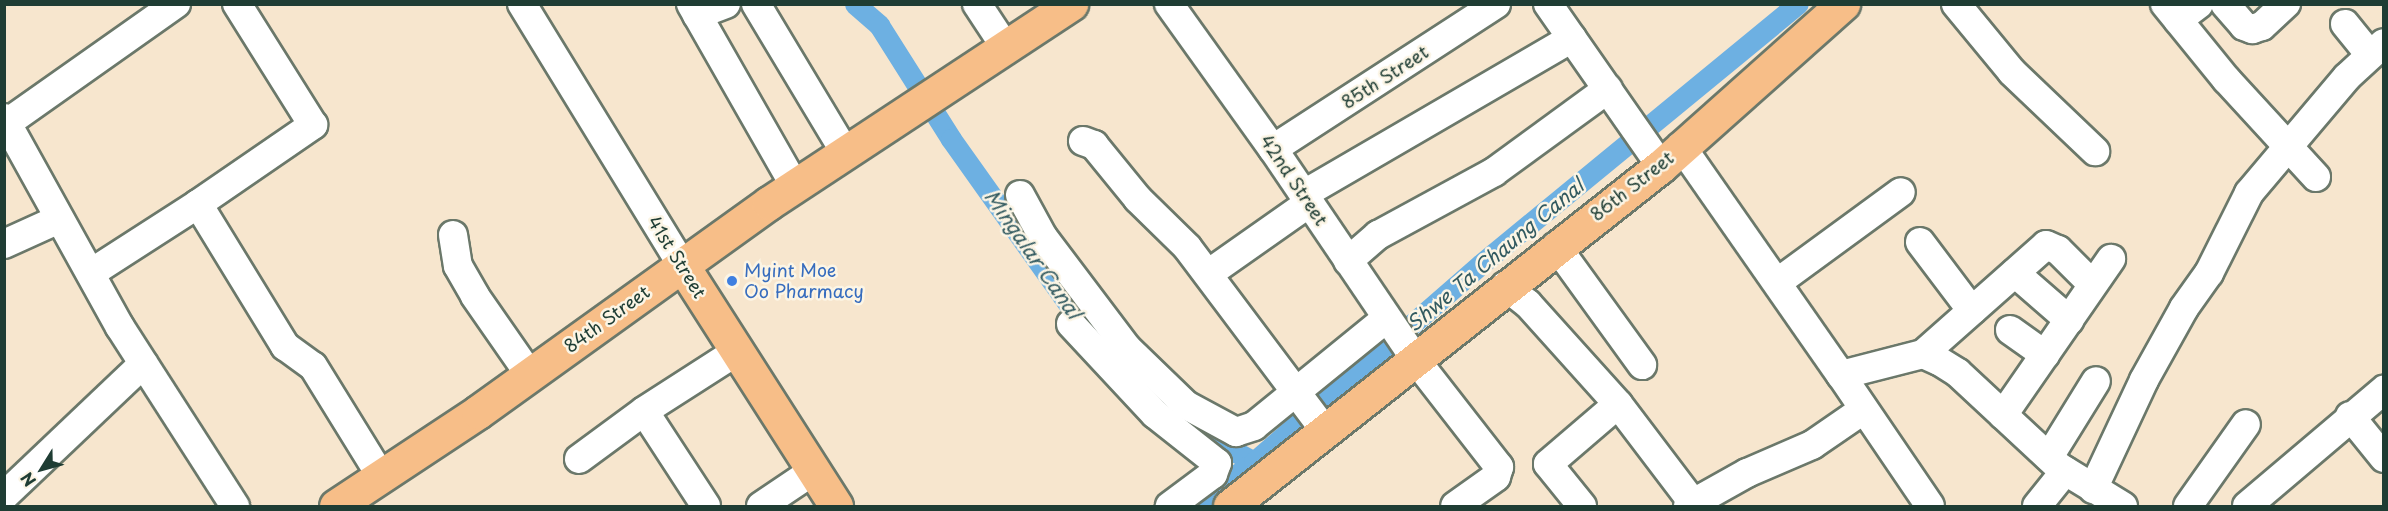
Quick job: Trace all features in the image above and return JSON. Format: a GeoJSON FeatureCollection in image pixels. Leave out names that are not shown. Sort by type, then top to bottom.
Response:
{"type":"FeatureCollection","features":[{"type":"Feature","properties":{"kind":"main road"},"geometry":{"type":"LineString","coordinates":[[1006,48],[1071,4]]}},
{"type":"Feature","properties":{"kind":"main road","name":"86th Street"},"geometry":{"type":"LineString","coordinates":[[1230,507],[1320,425],[1411,352],[1505,286],[1556,246],[1657,147],[1821,9]]}},
{"type":"Feature","properties":{"kind":"main road","name":"84th Street"},"geometry":{"type":"LineString","coordinates":[[336,507],[530,375],[795,186],[1006,48]]}},
{"type":"Feature","properties":{"kind":"main road","name":"41st Street"},"geometry":{"type":"LineString","coordinates":[[682,266],[836,507]]}},
{"type":"Feature","properties":{"kind":"street"},"geometry":{"type":"LineString","coordinates":[[176,4],[6,121],[59,219],[143,364],[235,507]]}},
{"type":"Feature","properties":{"kind":"street"},"geometry":{"type":"LineString","coordinates":[[91,273],[198,204],[313,125],[237,4]]}},
{"type":"Feature","properties":{"kind":"street","name":"41st Street"},"geometry":{"type":"LineString","coordinates":[[522,4],[682,266]]}},
{"type":"Feature","properties":{"kind":"street"},"geometry":{"type":"LineString","coordinates":[[726,4],[694,10],[795,186]]}},
{"type":"Feature","properties":{"kind":"street"},"geometry":{"type":"LineString","coordinates":[[756,4],[846,154]]}},
{"type":"Feature","properties":{"kind":"street"},"geometry":{"type":"LineString","coordinates":[[977,4],[1006,48]]}},
{"type":"Feature","properties":{"kind":"street","name":"42nd Street"},"geometry":{"type":"LineString","coordinates":[[1168,4],[1273,149],[1388,320],[1499,467],[1496,477],[1455,507]]}},
{"type":"Feature","properties":{"kind":"street","name":"85th Street"},"geometry":{"type":"LineString","coordinates":[[1273,149],[1496,4]]}},
{"type":"Feature","properties":{"kind":"street"},"geometry":{"type":"LineString","coordinates":[[1548,4],[1608,89],[1778,282],[1930,507]]}},
{"type":"Feature","properties":{"kind":"street"},"geometry":{"type":"LineString","coordinates":[[1956,4],[2012,72],[2095,151]]}},
{"type":"Feature","properties":{"kind":"street"},"geometry":{"type":"LineString","coordinates":[[2225,4],[2244,26],[2252,29],[2262,26],[2286,4]]}},
{"type":"Feature","properties":{"kind":"street"},"geometry":{"type":"LineString","coordinates":[[2180,10],[2316,177]]}},
{"type":"Feature","properties":{"kind":"street"},"geometry":{"type":"LineString","coordinates":[[1923,354],[1958,373],[2057,464],[2109,501],[2144,380],[2184,308],[2209,273],[2249,193],[2376,49],[2345,24]]}},
{"type":"Feature","properties":{"kind":"street"},"geometry":{"type":"LineString","coordinates":[[1208,274],[1306,199],[1572,38]]}},
{"type":"Feature","properties":{"kind":"street"},"geometry":{"type":"LineString","coordinates":[[1348,261],[1378,235],[1494,172],[1608,89]]}},
{"type":"Feature","properties":{"kind":"street"},"geometry":{"type":"LineString","coordinates":[[1083,141],[1094,146],[1138,200],[1187,247],[1320,425]]}},
{"type":"Feature","properties":{"kind":"street"},"geometry":{"type":"LineString","coordinates":[[1778,282],[1900,192]]}},
{"type":"Feature","properties":{"kind":"street"},"geometry":{"type":"LineString","coordinates":[[1020,195],[1042,237],[1099,315],[1127,348],[1186,405],[1236,432],[1244,432],[1388,320]]}},
{"type":"Feature","properties":{"kind":"street"},"geometry":{"type":"LineString","coordinates":[[198,204],[285,346],[313,366],[381,476]]}},
{"type":"Feature","properties":{"kind":"street"},"geometry":{"type":"LineString","coordinates":[[4,244],[59,219]]}},
{"type":"Feature","properties":{"kind":"street"},"geometry":{"type":"LineString","coordinates":[[453,235],[458,266],[475,296],[530,375]]}},
{"type":"Feature","properties":{"kind":"street"},"geometry":{"type":"LineString","coordinates":[[1920,242],[1972,311]]}},
{"type":"Feature","properties":{"kind":"street"},"geometry":{"type":"LineString","coordinates":[[1840,375],[1923,354],[2046,245],[2058,250],[2092,284]]}},
{"type":"Feature","properties":{"kind":"street"},"geometry":{"type":"LineString","coordinates":[[1556,246],[1642,365]]}},
{"type":"Feature","properties":{"kind":"street"},"geometry":{"type":"LineString","coordinates":[[2003,415],[2111,259]]}},
{"type":"Feature","properties":{"kind":"street"},"geometry":{"type":"LineString","coordinates":[[2015,273],[2069,320]]}},
{"type":"Feature","properties":{"kind":"street"},"geometry":{"type":"LineString","coordinates":[[1505,286],[1528,304],[1618,404],[1691,505],[1747,473],[1812,445],[1863,410]]}},
{"type":"Feature","properties":{"kind":"street"},"geometry":{"type":"LineString","coordinates":[[1071,324],[1155,414],[1217,463],[1212,474],[1170,507]]}},
{"type":"Feature","properties":{"kind":"street"},"geometry":{"type":"LineString","coordinates":[[2010,330],[2045,355]]}},
{"type":"Feature","properties":{"kind":"street"},"geometry":{"type":"LineString","coordinates":[[579,459],[644,411],[736,352]]}},
{"type":"Feature","properties":{"kind":"street"},"geometry":{"type":"LineString","coordinates":[[4,496],[143,364]]}},
{"type":"Feature","properties":{"kind":"street"},"geometry":{"type":"LineString","coordinates":[[2037,507],[2096,381]]}},
{"type":"Feature","properties":{"kind":"street"},"geometry":{"type":"LineString","coordinates":[[2247,507],[2350,416],[2384,390]]}},
{"type":"Feature","properties":{"kind":"street"},"geometry":{"type":"LineString","coordinates":[[1582,507],[1548,464],[1618,404]]}},
{"type":"Feature","properties":{"kind":"street"},"geometry":{"type":"LineString","coordinates":[[644,411],[706,507]]}},
{"type":"Feature","properties":{"kind":"street"},"geometry":{"type":"LineString","coordinates":[[2350,416],[2384,458]]}},
{"type":"Feature","properties":{"kind":"street"},"geometry":{"type":"LineString","coordinates":[[2188,507],[2246,424]]}},
{"type":"Feature","properties":{"kind":"street"},"geometry":{"type":"LineString","coordinates":[[762,507],[813,471]]}},
{"type":"Feature","properties":{"kind":"waterway","name":"Mingalar Canal"},"geometry":{"type":"LineString","coordinates":[[855,4],[879,25],[951,139],[1089,333]]}},
{"type":"Feature","properties":{"kind":"waterway","name":"Shwe Ta Chaung Canal"},"geometry":{"type":"LineString","coordinates":[[1194,506],[1254,462],[1481,264],[1798,4]]}},
{"type":"Feature","properties":{"kind":"waterway","name":"Mingalar Canal"},"geometry":{"type":"LineString","coordinates":[[1182,423],[1254,462]]}},
{"type":"Feature","properties":{"kind":"place","name":"Myint Moe Oo Pharmacy"},"geometry":{"type":"Point","coordinates":[732,281]}}]}
